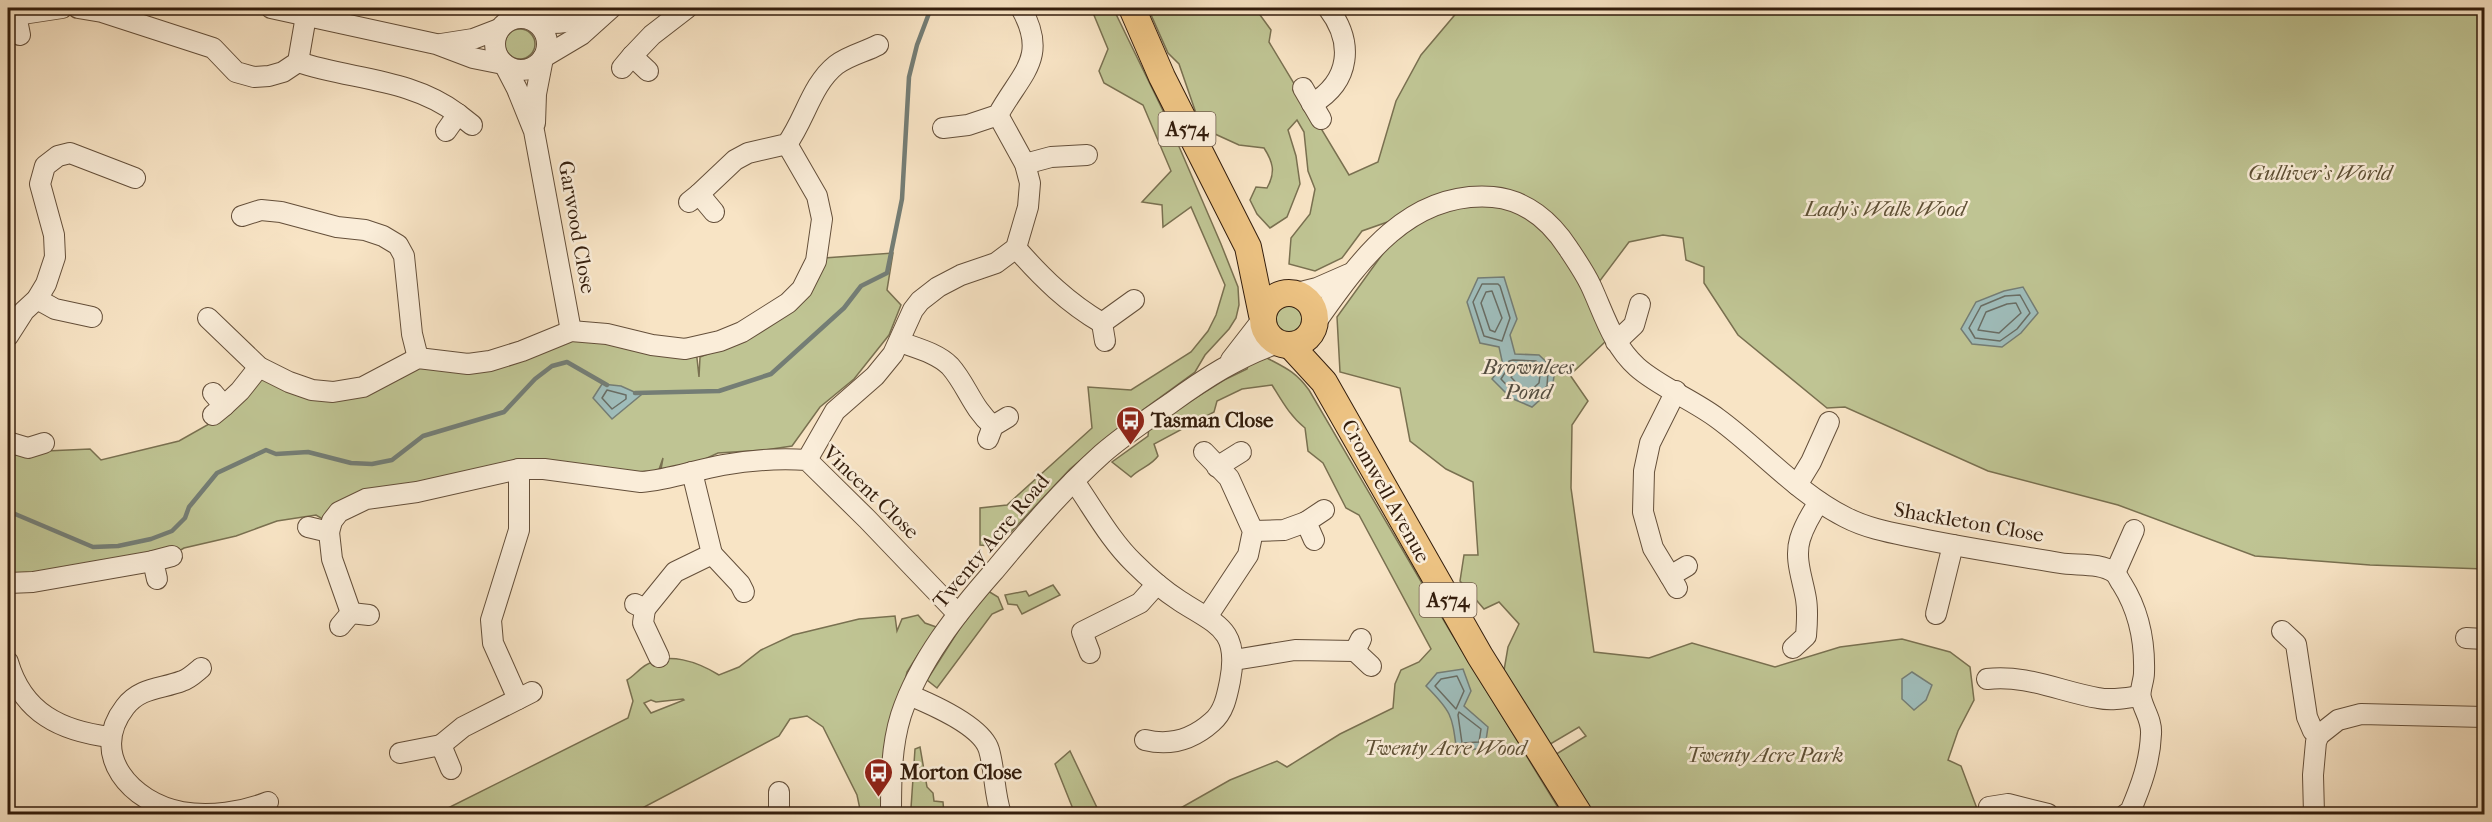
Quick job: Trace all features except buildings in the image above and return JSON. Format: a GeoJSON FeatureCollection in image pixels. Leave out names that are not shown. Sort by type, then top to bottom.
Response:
{"type":"FeatureCollection","features":[{"type":"Feature","properties":{"kind":"main road","name":"A574"},"geometry":{"type":"LineString","coordinates":[[1132,8],[1166,87],[1248,248],[1267,334],[1284,344]]}},
{"type":"Feature","properties":{"kind":"main road","name":"A574"},"geometry":{"type":"LineString","coordinates":[[1248,248],[1292,293],[1304,297],[1313,309],[1314,327]]}},
{"type":"Feature","properties":{"kind":"main road"},"geometry":{"type":"LineString","coordinates":[[1262,318],[1269,301],[1281,293],[1292,293]]}},
{"type":"Feature","properties":{"kind":"main road"},"geometry":{"type":"LineString","coordinates":[[1284,344],[1304,341],[1314,327]]}},
{"type":"Feature","properties":{"kind":"main road","name":"Cromwell Avenue"},"geometry":{"type":"LineString","coordinates":[[1314,327],[1324,382]]}},
{"type":"Feature","properties":{"kind":"main road","name":"Cromwell Avenue"},"geometry":{"type":"LineString","coordinates":[[1284,344],[1324,382],[1480,656],[1579,814]]}},
{"type":"Feature","properties":{"kind":"street"},"geometry":{"type":"LineString","coordinates":[[20,35],[12,16],[62,8]]}},
{"type":"Feature","properties":{"kind":"street"},"geometry":{"type":"LineString","coordinates":[[78,8],[102,12],[213,48],[236,72],[254,77],[283,72],[298,62],[306,16]]}},
{"type":"Feature","properties":{"kind":"street"},"geometry":{"type":"LineString","coordinates":[[272,8],[436,44],[473,57],[503,64],[512,69],[529,69],[544,57],[581,35],[607,10]]}},
{"type":"Feature","properties":{"kind":"street"},"geometry":{"type":"LineString","coordinates":[[503,64],[495,51],[494,43],[504,8]]}},
{"type":"Feature","properties":{"kind":"street"},"geometry":{"type":"LineString","coordinates":[[648,71],[627,62],[652,35],[687,8]]}},
{"type":"Feature","properties":{"kind":"street"},"geometry":{"type":"LineString","coordinates":[[943,128],[978,123],[998,115],[1029,65],[1033,53],[1031,31],[1021,8]]}},
{"type":"Feature","properties":{"kind":"street"},"geometry":{"type":"LineString","coordinates":[[1312,104],[1328,94],[1334,87],[1345,57],[1343,32],[1328,8]]}},
{"type":"Feature","properties":{"kind":"street"},"geometry":{"type":"LineString","coordinates":[[436,44],[473,39],[499,28],[512,19],[533,17],[577,22],[607,10]]}},
{"type":"Feature","properties":{"kind":"street"},"geometry":{"type":"LineString","coordinates":[[533,17],[542,28],[547,42],[544,57]]}},
{"type":"Feature","properties":{"kind":"street"},"geometry":{"type":"LineString","coordinates":[[714,212],[694,198],[735,160],[747,153],[787,144],[798,129],[822,81],[830,71],[850,57],[881,43]]}},
{"type":"Feature","properties":{"kind":"street","name":"Garwood Close"},"geometry":{"type":"LineString","coordinates":[[534,131],[536,94],[544,57]]}},
{"type":"Feature","properties":{"kind":"street"},"geometry":{"type":"LineString","coordinates":[[298,62],[316,68],[401,85],[434,98],[465,119],[446,131]]}},
{"type":"Feature","properties":{"kind":"street","name":"Garwood Close"},"geometry":{"type":"LineString","coordinates":[[503,64],[517,89],[534,131],[571,331]]}},
{"type":"Feature","properties":{"kind":"street"},"geometry":{"type":"LineString","coordinates":[[807,460],[835,411],[875,376],[900,342],[913,310],[927,294],[961,275],[996,263],[1016,248],[1025,222],[1030,194],[1025,164],[998,115]]}},
{"type":"Feature","properties":{"kind":"street"},"geometry":{"type":"LineString","coordinates":[[205,318],[259,367],[289,382],[312,390],[333,392],[363,387],[418,358],[468,364],[490,361],[571,331],[607,334],[652,345],[685,349],[698,347],[742,332],[788,303],[802,289],[816,261],[822,219],[817,196],[787,144]]}},
{"type":"Feature","properties":{"kind":"street"},"geometry":{"type":"LineString","coordinates":[[8,336],[19,316],[37,299],[49,277],[55,257],[54,236],[40,184],[45,166],[58,156],[70,153],[135,179]]}},
{"type":"Feature","properties":{"kind":"street"},"geometry":{"type":"LineString","coordinates":[[1025,164],[1051,157],[1087,155]]}},
{"type":"Feature","properties":{"kind":"street","name":"Shackleton Close"},"geometry":{"type":"LineString","coordinates":[[1314,327],[1349,274],[1394,230],[1424,209],[1453,199],[1482,196],[1500,198],[1533,211],[1553,228],[1589,282],[1616,342],[1637,367],[1743,438],[1819,502],[1847,518],[1875,529],[1953,545],[2067,564],[2087,565],[2115,573]]}},
{"type":"Feature","properties":{"kind":"street"},"geometry":{"type":"LineString","coordinates":[[241,218],[261,210],[281,212],[337,227],[365,230],[383,236],[398,245],[404,256],[412,334],[418,358]]}},
{"type":"Feature","properties":{"kind":"street"},"geometry":{"type":"LineString","coordinates":[[1016,248],[1045,281],[1104,332],[1134,299]]}},
{"type":"Feature","properties":{"kind":"street","name":"Shackleton Close"},"geometry":{"type":"LineString","coordinates":[[1292,293],[1317,288],[1349,274]]}},
{"type":"Feature","properties":{"kind":"street"},"geometry":{"type":"LineString","coordinates":[[37,299],[55,309],[93,318]]}},
{"type":"Feature","properties":{"kind":"street"},"geometry":{"type":"LineString","coordinates":[[1616,342],[1634,325],[1641,301]]}},
{"type":"Feature","properties":{"kind":"street","name":"Twenty Acre Road"},"geometry":{"type":"LineString","coordinates":[[1228,364],[1262,318]]}},
{"type":"Feature","properties":{"kind":"street"},"geometry":{"type":"LineString","coordinates":[[900,342],[931,354],[950,367],[975,407],[996,427]]}},
{"type":"Feature","properties":{"kind":"street","name":"Twenty Acre Road"},"geometry":{"type":"LineString","coordinates":[[891,814],[893,755],[901,716],[909,695],[958,614],[1011,549],[1074,482],[1123,437],[1228,364],[1284,344]]}},
{"type":"Feature","properties":{"kind":"street"},"geometry":{"type":"LineString","coordinates":[[216,405],[240,391],[259,367]]}},
{"type":"Feature","properties":{"kind":"street"},"geometry":{"type":"LineString","coordinates":[[1676,391],[1650,443],[1644,471],[1642,512],[1653,548],[1678,577]]}},
{"type":"Feature","properties":{"kind":"street"},"geometry":{"type":"LineString","coordinates":[[1797,485],[1811,462],[1829,422]]}},
{"type":"Feature","properties":{"kind":"street"},"geometry":{"type":"LineString","coordinates":[[8,442],[28,448],[47,442]]}},
{"type":"Feature","properties":{"kind":"street"},"geometry":{"type":"LineString","coordinates":[[1208,617],[1248,555],[1253,531],[1229,478],[1211,460],[1240,452]]}},
{"type":"Feature","properties":{"kind":"street","name":"Vincent Close"},"geometry":{"type":"LineString","coordinates":[[329,532],[332,521],[339,512],[366,499],[417,492],[519,469],[544,469],[641,482],[722,465],[774,458],[807,460],[958,614]]}},
{"type":"Feature","properties":{"kind":"street"},"geometry":{"type":"LineString","coordinates":[[399,754],[441,745],[463,727],[525,696],[493,643],[491,620],[492,609],[516,545],[519,530],[519,469]]}},
{"type":"Feature","properties":{"kind":"street"},"geometry":{"type":"LineString","coordinates":[[692,472],[712,554],[740,584],[744,592]]}},
{"type":"Feature","properties":{"kind":"street"},"geometry":{"type":"LineString","coordinates":[[1074,482],[1131,560],[1157,584],[1223,629],[1233,650],[1234,660],[1225,703],[1225,721],[1182,740],[1139,744]]}},
{"type":"Feature","properties":{"kind":"street"},"geometry":{"type":"LineString","coordinates":[[1807,643],[1807,601],[1798,566],[1799,542],[1806,523],[1819,502]]}},
{"type":"Feature","properties":{"kind":"street"},"geometry":{"type":"LineString","coordinates":[[1253,531],[1284,530],[1297,527],[1324,510]]}},
{"type":"Feature","properties":{"kind":"street"},"geometry":{"type":"LineString","coordinates":[[1306,522],[1314,540]]}},
{"type":"Feature","properties":{"kind":"street"},"geometry":{"type":"LineString","coordinates":[[308,527],[329,532],[332,559],[353,618]]}},
{"type":"Feature","properties":{"kind":"street"},"geometry":{"type":"LineString","coordinates":[[2126,814],[2130,812],[2145,776],[2151,735],[2149,716],[2140,696],[2144,674],[2144,650],[2139,620],[2130,597],[2115,573],[2134,530]]}},
{"type":"Feature","properties":{"kind":"street"},"geometry":{"type":"LineString","coordinates":[[1936,614],[1953,545]]}},
{"type":"Feature","properties":{"kind":"street"},"geometry":{"type":"LineString","coordinates":[[659,657],[643,623],[640,607],[675,572],[712,554]]}},
{"type":"Feature","properties":{"kind":"street"},"geometry":{"type":"LineString","coordinates":[[8,583],[161,566]]}},
{"type":"Feature","properties":{"kind":"street"},"geometry":{"type":"LineString","coordinates":[[1090,652],[1082,632],[1140,603],[1157,584]]}},
{"type":"Feature","properties":{"kind":"street"},"geometry":{"type":"LineString","coordinates":[[2296,636],[2307,717],[2313,731],[2319,735]]}},
{"type":"Feature","properties":{"kind":"street"},"geometry":{"type":"LineString","coordinates":[[1234,660],[1295,650],[1358,645],[1371,666]]}},
{"type":"Feature","properties":{"kind":"street"},"geometry":{"type":"LineString","coordinates":[[203,666],[180,682],[149,690],[132,699],[124,707],[110,737],[114,762],[125,782],[152,808],[182,812],[220,812],[254,808],[269,801]]}},
{"type":"Feature","properties":{"kind":"street"},"geometry":{"type":"LineString","coordinates":[[9,672],[30,704],[55,723],[92,735],[110,737]]}},
{"type":"Feature","properties":{"kind":"street"},"geometry":{"type":"LineString","coordinates":[[1980,684],[2004,678],[2048,685],[2099,699],[2140,696]]}},
{"type":"Feature","properties":{"kind":"street"},"geometry":{"type":"LineString","coordinates":[[909,695],[938,709],[982,736],[989,752],[993,783],[1002,814]]}},
{"type":"Feature","properties":{"kind":"street"},"geometry":{"type":"LineString","coordinates":[[2314,814],[2314,752],[2319,735],[2338,720],[2361,714],[2484,717]]}},
{"type":"Feature","properties":{"kind":"street"},"geometry":{"type":"LineString","coordinates":[[441,745],[451,769]]}},
{"type":"Feature","properties":{"kind":"street"},"geometry":{"type":"LineString","coordinates":[[1989,807],[2008,804],[2048,814]]}},
{"type":"Feature","properties":{"kind":"green space"},"geometry":{"type":"Polygon","coordinates":[[[1091,8],[1113,8],[1168,121],[1221,244],[1238,287],[1239,305],[1236,318],[1229,329],[1205,355],[1195,372],[1122,425],[1070,469],[1011,532],[1002,534],[991,546],[980,545],[980,508],[1007,505],[1092,428],[1088,387],[1131,390],[1191,352],[1208,331],[1216,315],[1225,285],[1191,207],[1163,227],[1162,205],[1142,202],[1171,171],[1143,105],[1104,83],[1099,71],[1108,49],[1091,8]]]}},
{"type":"Feature","properties":{"kind":"green space"},"geometry":{"type":"Polygon","coordinates":[[[1148,8],[1255,8],[1271,30],[1269,42],[1349,175],[1378,162],[1396,101],[1421,55],[1459,10],[1465,8],[2484,8],[2484,569],[2370,565],[2255,556],[2118,505],[1988,471],[1845,407],[1827,408],[1738,335],[1704,283],[1704,267],[1686,260],[1683,238],[1663,235],[1629,242],[1593,290],[1567,249],[1548,226],[1536,216],[1506,200],[1524,210],[1553,237],[1585,287],[1607,340],[1570,375],[1588,401],[1572,425],[1571,488],[1594,652],[1649,658],[1692,643],[1775,667],[1840,647],[1902,639],[1950,652],[1970,667],[1974,700],[1958,731],[1948,760],[1961,766],[1979,814],[1590,814],[1553,756],[1586,736],[1579,727],[1547,746],[1503,676],[1508,647],[1519,624],[1499,602],[1484,609],[1460,581],[1464,555],[1478,555],[1473,482],[1446,469],[1410,441],[1400,388],[1340,372],[1337,317],[1384,252],[1407,229],[1434,209],[1465,200],[1496,198],[1453,199],[1362,231],[1342,258],[1315,271],[1289,264],[1291,238],[1310,214],[1315,189],[1308,171],[1304,132],[1297,120],[1288,130],[1296,156],[1300,184],[1287,217],[1270,228],[1257,214],[1250,200],[1256,187],[1267,188],[1272,177],[1272,167],[1267,153],[1264,148],[1239,145],[1215,134],[1197,116],[1179,64],[1168,53],[1148,8]]]}},
{"type":"Feature","properties":{"kind":"green space"},"geometry":{"type":"Polygon","coordinates":[[[520,29],[526,30],[534,38],[534,50],[526,58],[520,59],[514,58],[506,50],[505,44],[506,38],[514,30],[520,29]]]}},
{"type":"Feature","properties":{"kind":"green space"},"geometry":{"type":"Polygon","coordinates":[[[893,253],[887,290],[901,305],[889,335],[854,379],[820,407],[792,446],[718,453],[659,480],[663,458],[655,481],[520,469],[454,482],[326,521],[316,515],[277,521],[236,536],[184,548],[160,562],[8,583],[8,442],[46,451],[90,449],[101,460],[179,441],[218,419],[259,367],[333,392],[418,358],[451,362],[571,331],[696,349],[699,377],[700,357],[747,339],[824,258],[893,253]]]}},
{"type":"Feature","properties":{"kind":"green space"},"geometry":{"type":"Polygon","coordinates":[[[1288,304],[1299,309],[1304,320],[1299,331],[1288,336],[1277,331],[1272,320],[1277,309],[1288,304]]]}},
{"type":"Feature","properties":{"kind":"green space","name":"Twenty Acre Wood"},"geometry":{"type":"Polygon","coordinates":[[[1267,358],[1295,375],[1309,390],[1450,631],[1562,814],[1170,814],[1230,780],[1277,761],[1287,767],[1340,734],[1393,708],[1395,684],[1401,670],[1419,662],[1431,649],[1359,515],[1346,508],[1323,463],[1308,451],[1305,428],[1291,413],[1272,385],[1242,389],[1217,401],[1214,412],[1154,444],[1158,456],[1131,477],[1112,462],[1148,436],[1149,427],[1224,380],[1247,369],[1249,363],[1267,358]]]}},
{"type":"Feature","properties":{"kind":"green space"},"geometry":{"type":"Polygon","coordinates":[[[1053,585],[1060,595],[1022,614],[1017,605],[1008,604],[1005,595],[1026,591],[1029,596],[1053,585]]]}},
{"type":"Feature","properties":{"kind":"green space"},"geometry":{"type":"Polygon","coordinates":[[[988,591],[998,597],[1003,609],[992,614],[937,688],[927,680],[967,617],[988,591]]]}},
{"type":"Feature","properties":{"kind":"green space"},"geometry":{"type":"Polygon","coordinates":[[[918,615],[925,623],[939,628],[928,649],[921,650],[907,672],[885,766],[886,814],[861,814],[857,795],[823,727],[807,716],[790,719],[779,736],[631,814],[436,814],[628,718],[633,701],[627,680],[655,661],[683,660],[719,675],[739,667],[761,650],[793,635],[859,619],[895,616],[897,631],[902,619],[918,615]],[[651,700],[644,703],[651,713],[684,700],[656,702],[651,700]]]}},
{"type":"Feature","properties":{"kind":"green space"},"geometry":{"type":"Polygon","coordinates":[[[920,747],[927,787],[933,793],[934,801],[943,802],[944,814],[915,814],[911,808],[915,749],[920,747]]]}},
{"type":"Feature","properties":{"kind":"green space"},"geometry":{"type":"Polygon","coordinates":[[[1070,751],[1100,814],[1075,814],[1055,764],[1070,751]]]}},
{"type":"Feature","properties":{"kind":"water","name":"Brownlees Pond"},"geometry":{"type":"Polygon","coordinates":[[[1504,277],[1517,319],[1510,335],[1515,354],[1539,355],[1555,370],[1552,389],[1532,407],[1511,398],[1492,379],[1503,365],[1499,347],[1480,343],[1467,302],[1478,278],[1504,277]]]}},
{"type":"Feature","properties":{"kind":"water"},"geometry":{"type":"Polygon","coordinates":[[[2023,287],[2038,313],[2021,333],[2002,347],[1972,344],[1961,329],[1976,302],[2004,291],[2023,287]]]}},
{"type":"Feature","properties":{"kind":"water"},"geometry":{"type":"Polygon","coordinates":[[[602,384],[621,386],[641,395],[612,419],[593,398],[602,384]]]}},
{"type":"Feature","properties":{"kind":"water"},"geometry":{"type":"Polygon","coordinates":[[[1463,669],[1471,691],[1464,706],[1488,727],[1485,747],[1457,753],[1450,716],[1442,703],[1426,686],[1437,673],[1463,669]]]}},
{"type":"Feature","properties":{"kind":"water"},"geometry":{"type":"Polygon","coordinates":[[[1912,672],[1932,685],[1926,700],[1914,710],[1902,699],[1902,679],[1912,672]]]}},
{"type":"Feature","properties":{"kind":"waterway"},"geometry":{"type":"LineString","coordinates":[[635,393],[719,391],[771,374],[844,308],[861,286],[887,273],[902,199],[909,77],[917,45],[931,8]]}},
{"type":"Feature","properties":{"kind":"waterway"},"geometry":{"type":"LineString","coordinates":[[8,511],[93,547],[118,546],[151,539],[172,531],[185,518],[189,507],[217,473],[266,450],[276,454],[308,452],[351,463],[372,464],[392,460],[423,436],[504,412],[535,379],[552,366],[567,362],[607,385]]}},
{"type":"Feature","properties":{"kind":"place","name":"Tasman Close"},"geometry":{"type":"Point","coordinates":[1130,446]}},
{"type":"Feature","properties":{"kind":"place","name":"Morton Close"},"geometry":{"type":"Point","coordinates":[879,798]}},
{"type":"Feature","properties":{"kind":"park label","name":"Gulliver's World"},"geometry":{"type":"Point","coordinates":[2320,173]}},
{"type":"Feature","properties":{"kind":"park label","name":"Lady's Walk Wood"},"geometry":{"type":"Point","coordinates":[1885,209]}},
{"type":"Feature","properties":{"kind":"park label","name":"Twenty Acre Park"},"geometry":{"type":"Point","coordinates":[1765,755]}}]}
